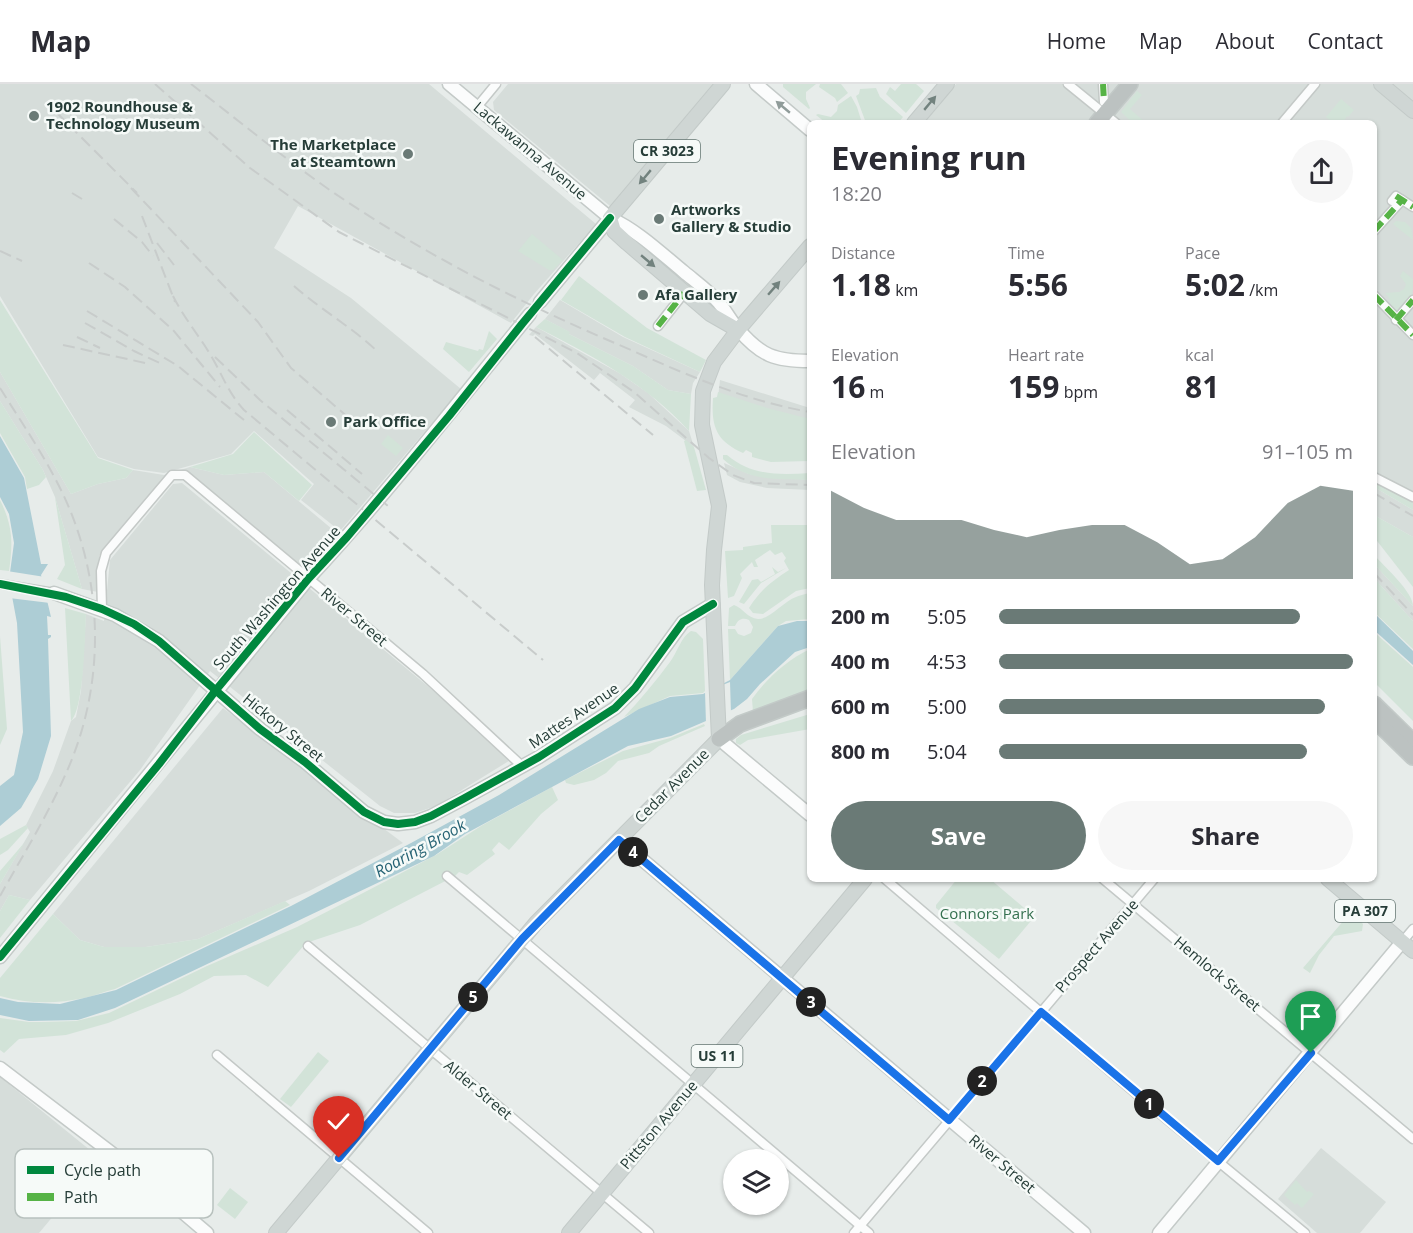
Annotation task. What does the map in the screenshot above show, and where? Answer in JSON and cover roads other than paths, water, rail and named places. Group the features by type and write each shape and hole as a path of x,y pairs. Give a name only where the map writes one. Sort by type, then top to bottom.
{"highway":[{"path":"1105,115 1130,84"},
{"path":"719,739 740,724 807,699"},
{"path":"719,739 807,706"},
{"path":"1377,706 1413,742"},
{"path":"1377,722 1413,757"}],"main road":[{"name":"CR 3023","path":"610,218 723,84"},
{"path":"917,120 947,84"},
{"path":"1381,84 1413,111"},
{"name":"Lackawanna Avenue","path":"610,218 614,231 627,243 710,314 738,330"},
{"name":"Cedar Avenue","path":"276,1233 522,939 719,739 713,603 714,550 719,506 701,416 704,387 711,366 738,330 807,250"},
{"name":"Pittston Avenue","path":"569,1233 862,882"},
{"name":"PA 307","path":"1332,882 1408,947"}],"street":[{"name":"Lackawanna Avenue","path":"449,84 610,218"},
{"path":"477,107 496,84"},
{"path":"756,84 807,127"},
{"path":"1068,84 1105,115"},
{"path":"1102,84 1105,115"},
{"path":"1284,120 1314,84"},
{"path":"1377,227 1396,202 1413,207"},
{"path":"540,302 610,218"},
{"path":"658,326 684,293"},
{"path":"1377,298 1413,335"},
{"path":"1396,320 1413,300"},
{"name":"South Washington Avenue","path":"0,957 216,690 449,416 530,314"},
{"name":"Lackawanna Avenue","path":"738,330 770,356 782,360 807,361"},
{"name":"River Street","path":"102,609 101,571 106,553 172,475 185,475 423,674 522,766"},
{"path":"1377,478 1413,496"},
{"name":"Hickory Street","path":"0,584 54,593 102,609 134,624 159,641 260,729 369,815 384,822 398,824 423,819"},
{"name":"Mattes Avenue","path":"423,819 549,751 622,703 683,622 713,603"},
{"path":"719,739 807,813"},
{"name":"River Street","path":"619,840 1084,1233"},
{"path":"447,876 693,1084 857,1229 869,1233"},
{"path":"889,882 1305,1233"},
{"name":"Hemlock Street","path":"1107,882 1413,1139"},
{"name":"Prospect Avenue","path":"857,1229 1151,882"},
{"path":"1159,1233 1311,1053 1408,947 1413,929"},
{"name":"Alder Street","path":"308,946 649,1233"},
{"path":"217,1055 428,1233"},
{"path":"0,1068 106,1149"},
{"path":"189,1218 207,1233"}],"water":[{"path":"0,436 24,478 41,564 48,564 41,575 51,617 47,616 48,635 51,635 48,639 51,736 38,779 21,808 0,826 0,786 14,775 23,732 17,623 9,580 14,543 9,514 0,497"},
{"path":"1377,616 1413,651 1413,665 1377,633"},
{"name":"Roaring Brook","path":"807,621 807,648 795,652 734,709 671,736 628,746 465,834 434,856 115,1008 78,1020 29,1021 0,1015 0,998 18,1002 60,1004 116,990 291,906 499,795 639,709 670,697 703,694 730,680 778,626"}],"railway":[{"path":"155,84 250,168 339,232 577,353 634,392 709,458 733,475 754,483 807,485"},
{"path":"191,84 326,188 415,244 485,282 557,317 697,378 764,401 807,411"},
{"path":"56,112 137,193"},
{"path":"131,188 258,322 291,368 357,425"},
{"path":"72,193 82,199"},
{"path":"142,216 175,302"},
{"path":"114,219 142,242 153,256"},
{"path":"157,243 174,265"},
{"path":"0,251 22,261"},
{"path":"89,263 125,287 173,330 220,387"},
{"path":"294,286 378,352"},
{"path":"173,296 231,393 244,410 543,660"},
{"path":"87,311 178,366 244,420"},
{"path":"85,323 164,365"},
{"path":"77,337 100,348"},
{"path":"535,337 653,435"},
{"path":"63,345 150,364"},
{"path":"215,357 260,400 388,506"},
{"path":"0,388 31,436 59,486 74,520 85,555 92,591 95,628 94,664 89,701 80,736 52,803 0,896"},
{"path":"287,410 362,474"},
{"path":"1377,495 1413,516"},
{"path":"1377,576 1413,615"}],"place":[{"name":"1902 Roundhouse & Technology Museum","path":"34,116"},
{"name":"The Marketplace at Steamtown","path":"408,154"},
{"name":"Artworks Gallery & Studio","path":"659,219"},
{"name":"Afa Gallery","path":"643,295"},
{"name":"Park Office","path":"331,422"}],"park label":[{"name":"Connors Park","path":"987,914"}]}
